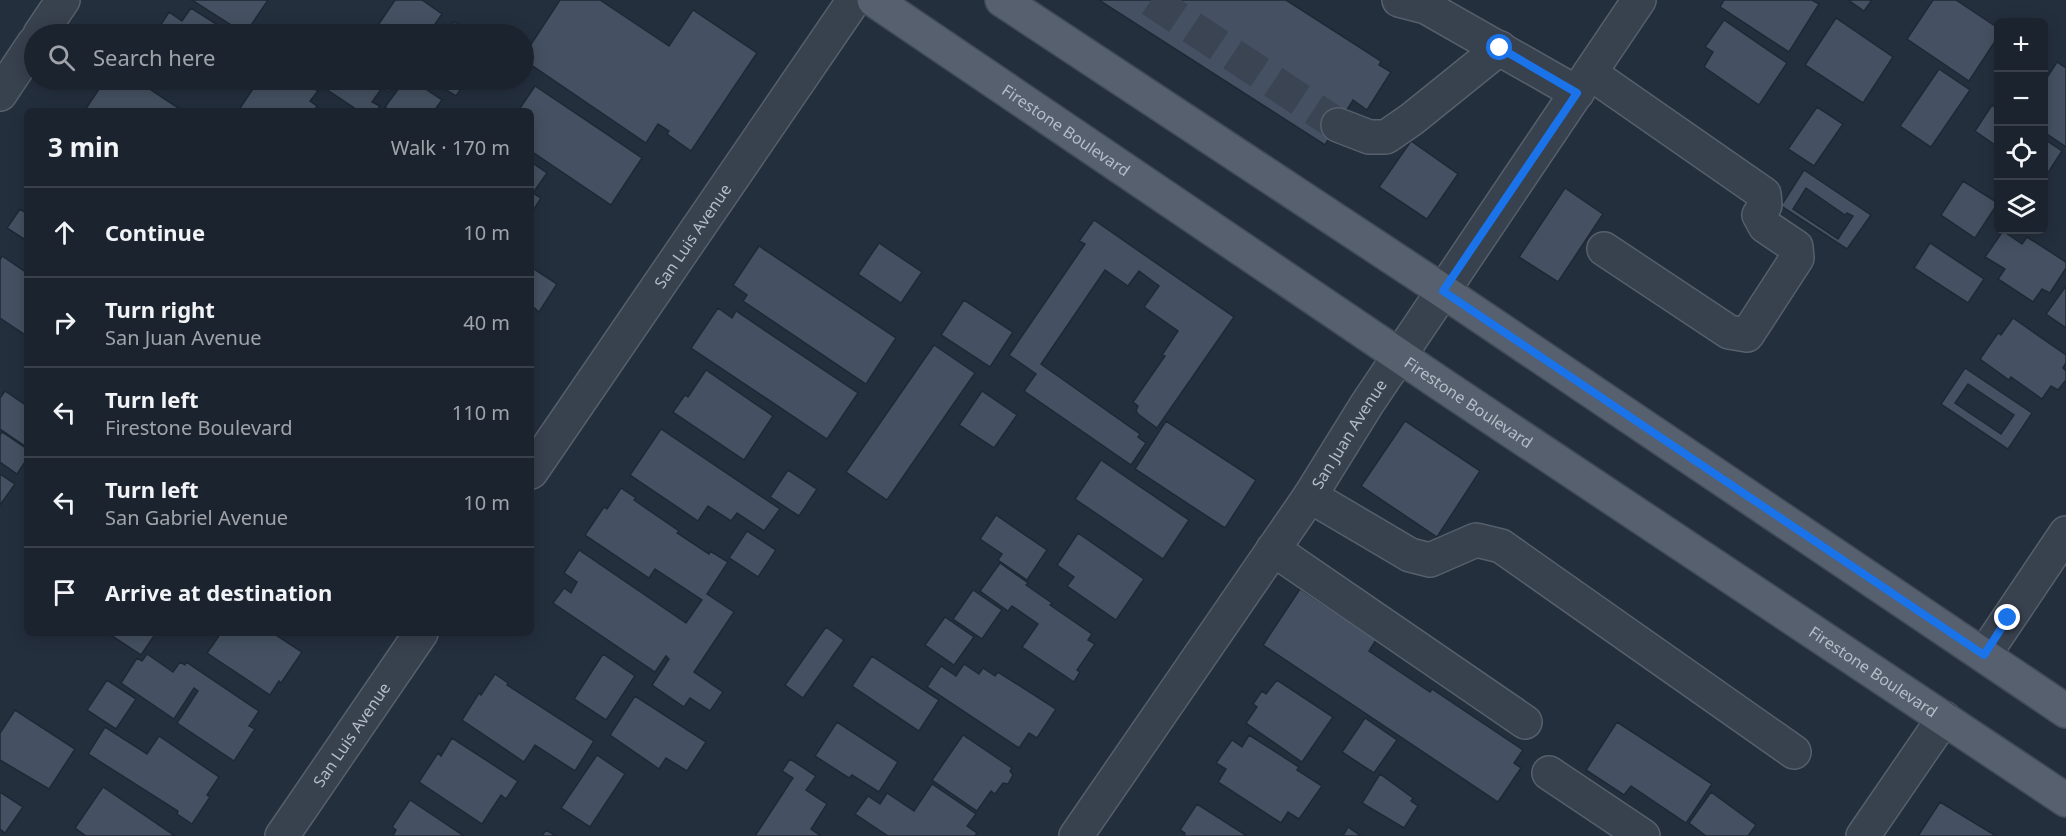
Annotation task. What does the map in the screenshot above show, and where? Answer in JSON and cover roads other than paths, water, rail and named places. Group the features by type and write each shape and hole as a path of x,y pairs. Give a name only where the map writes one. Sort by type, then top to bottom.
{"main road":[{"name":"Firestone Boulevard","path":"874,0 1399,355 2066,800"},
{"path":"1002,0 1443,291 2066,711"}],"street":[{"path":"47,24 63,0"},
{"name":"San Luis Avenue","path":"534,468 854,0"},
{"path":"1399,0 1426,7 1500,48 1584,83 1764,194 1765,205 1759,215 1765,226 1796,247 1797,258 1747,335 1729,332 1604,249"},
{"name":"San Juan Avenue","path":"1076,836 1310,496 1399,355 1639,0"},
{"path":"1338,124 1369,137 1386,137 1412,119 1500,48"},
{"path":"0,94 24,58"},
{"path":"1310,496 1410,555 1430,560 1476,540 1501,546 1794,752"},
{"path":"1984,655 2066,533"},
{"path":"1274,549 1525,722"},
{"name":"San Luis Avenue","path":"282,836 419,636"},
{"path":"1863,836 1944,718"},
{"path":"1549,773 1643,836"}],"tunnel":[{"path":"1151,0 1338,125"}]}
